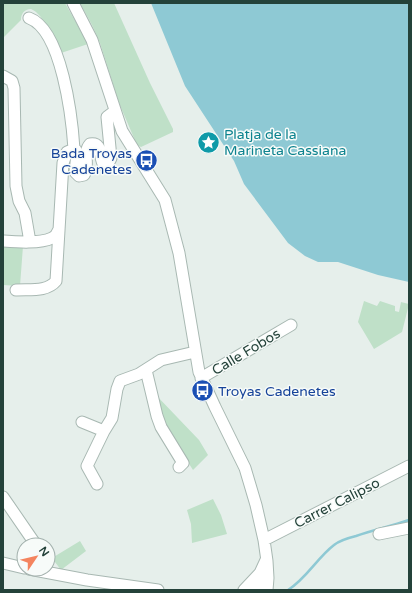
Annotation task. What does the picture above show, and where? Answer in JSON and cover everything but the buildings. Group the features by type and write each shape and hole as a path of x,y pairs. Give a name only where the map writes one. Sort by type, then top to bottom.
{"street":[{"path":"73,3 92,40 115,111 125,136 165,200 179,253 195,352 201,378 245,468 256,505 267,559 267,590"},
{"path":"29,18 40,25 48,37 56,56 69,101 74,148 77,154 75,172 79,176 85,174 86,150 90,144 96,144 99,147 101,162 104,165 108,164 111,158 107,120 108,115 115,111"},
{"path":"3,76 12,81 14,88 16,186 19,202 25,213 30,242"},
{"path":"16,290 46,288 56,281 62,163 67,152 74,148"},
{"path":"3,241 42,241 52,238 58,232"},
{"name":"Calle Fobos","path":"201,378 291,325"},
{"path":"97,484 87,466 112,418 116,389 120,381 146,370 161,360 195,352"},
{"path":"146,370 161,427 183,464 179,467"},
{"path":"82,422 104,431"},
{"name":"Carrer Calipso","path":"264,540 409,466"},
{"path":"3,497 30,537"},
{"path":"379,534 409,528"},
{"path":"244,590 260,573 267,559"},
{"path":"257,590 263,576 267,559"},
{"path":"3,562 16,566"},
{"path":"56,573 158,590"}],"green space":[{"path":"3,3 65,3 88,44 61,53 40,16 31,9 23,12 21,20 3,38"},
{"path":"80,3 114,3 150,83 173,129 173,132 141,147 137,145 119,103 100,43"},
{"path":"3,245 23,246 20,286 3,285"},
{"path":"364,301 377,306 380,301 395,306 395,311 399,312 401,302 409,304 402,332 374,349 358,322"},
{"path":"155,394 199,440 208,455 193,470 163,423"},
{"path":"213,499 221,515 227,534 192,543 191,524 187,510"},
{"path":"80,541 86,551 61,570 56,563 56,556"}],"water":[{"path":"151,3 409,3 409,282 378,275 338,262 318,262 305,256 288,243 244,184 234,161 185,86"}],"waterway":[{"path":"288,590 300,580 328,550 339,542 347,538 409,520"}],"place":[{"name":"Platja de la Marineta Cassiana","path":"208,142"},
{"name":"Bada Troyas Cadenetes","path":"147,161"},
{"name":"Troyas Cadenetes","path":"202,391"}]}
